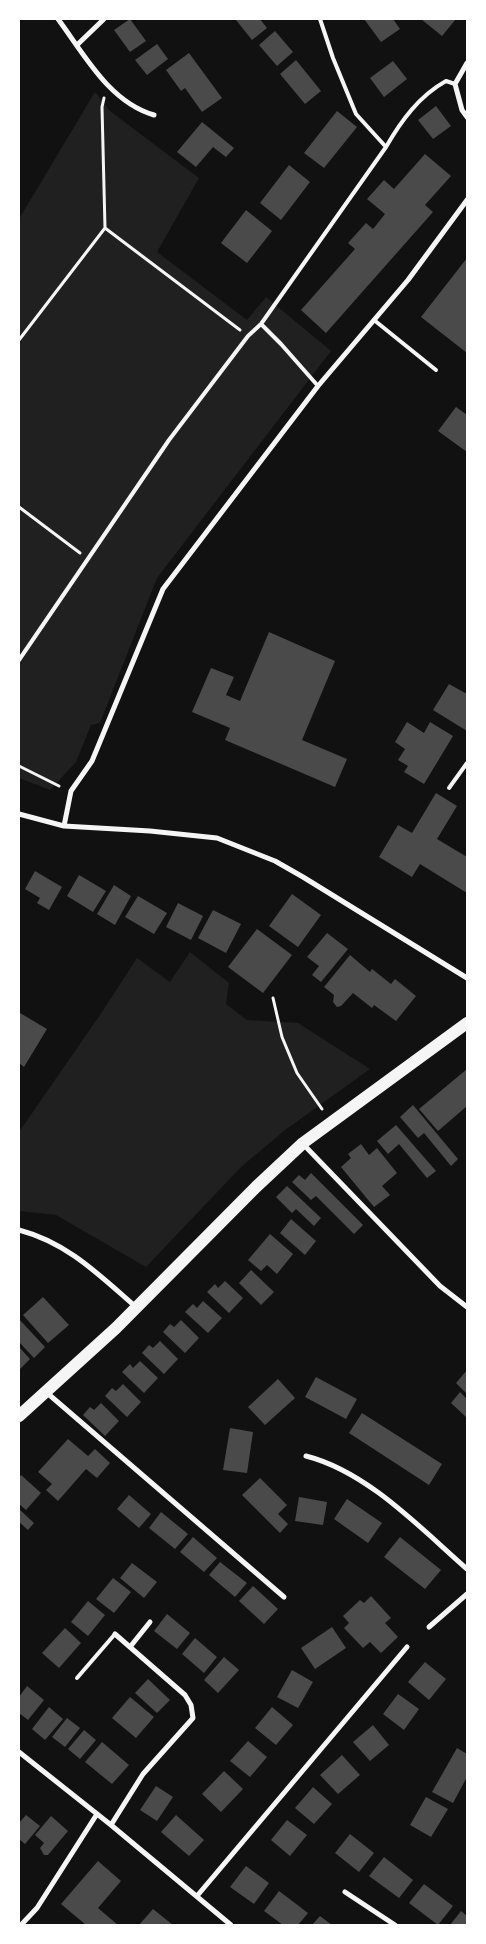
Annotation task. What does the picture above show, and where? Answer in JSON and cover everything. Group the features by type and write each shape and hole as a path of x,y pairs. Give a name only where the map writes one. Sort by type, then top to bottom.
{"main road":[{"path":"19,1416 116,1328 303,1143 467,1023"}],"street":[{"path":"58,19 108,86 141,112 154,115"},
{"path":"77,45 104,19"},
{"path":"467,63 455,84 462,110 467,117"},
{"path":"64,826 71,791 92,761 164,589 318,386 408,280 467,200"},
{"path":"19,814 64,826 150,831 217,838 275,862 303,877 467,978"},
{"path":"303,1143 440,1286 467,1307"},
{"path":"19,1230 48,1240 83,1260 136,1307"},
{"path":"45,1391 284,1597"},
{"path":"306,1456 327,1461 377,1491 467,1569"},
{"path":"429,1627 467,1594"},
{"path":"130,1647 150,1622"},
{"path":"111,1825 143,1774 193,1718 191,1704 185,1695 115,1634"},
{"path":"197,1896 407,1647"},
{"path":"19,1752 111,1825 231,1925"},
{"path":"21,1925 37,1908 97,1814"},
{"path":"346,1892 394,1925"},
{"path":"382,1925 386,1920"}],"lane":[{"path":"320,19 333,58 356,114 386,147"},
{"path":"19,660 169,440 248,336 261,324 386,147 401,122 431,90 446,81 455,84"},
{"path":"374,320 436,370"},
{"path":"261,324 282,344 318,386"},
{"path":"449,788 467,763"},
{"path":"77,1678 115,1634"}],"path":[{"path":"19,340 105,228 102,107"},
{"path":"105,228 248,336"},
{"path":"19,507 88,559"},
{"path":"19,766 59,786"},
{"path":"273,998 282,1037 297,1073 322,1109"}],"shaded area":[{"path":"95,92 110,111 199,178 157,252 247,320 266,297 331,351 157,578 100,723 91,725 76,762 50,790 19,778 19,219"},
{"path":"190,952 229,983 226,1004 247,1020 298,1023 370,1069 285,1130 241,1167 146,1267 56,1215 19,1211 19,1132 137,958 170,982"}],"building":[{"path":"130,19 146,41 130,52 114,30"},
{"path":"260,19 267,28 252,40 236,20"},
{"path":"364,19 393,19 400,29 381,42"},
{"path":"421,19 456,19 442,36"},
{"path":"275,31 293,52 277,66 259,45"},
{"path":"157,44 168,59 147,75 135,60"},
{"path":"189,53 222,98 202,112 185,88 181,91 166,70"},
{"path":"296,60 321,91 305,104 280,74"},
{"path":"393,61 407,79 384,97 370,78"},
{"path":"436,106 451,126 433,139 418,120"},
{"path":"337,111 357,127 324,168 304,153"},
{"path":"202,122 234,148 226,157 213,147 196,167 177,152"},
{"path":"425,154 451,176 425,205 433,212 326,333 301,310 355,249 348,243 366,223 373,229 385,214 367,199 384,180 394,189"},
{"path":"289,165 310,182 281,220 260,203"},
{"path":"246,210 272,231 247,263 221,243"},
{"path":"467,258 467,353 421,317"},
{"path":"456,407 467,415 467,452 438,431"},
{"path":"269,632 335,661 302,740 347,759 335,787 225,740 230,728 192,712 211,668 234,677 226,695 240,701"},
{"path":"449,684 467,694 467,731 433,710"},
{"path":"407,722 424,733 430,722 453,736 424,784 404,772 408,766 398,760 405,749 395,742"},
{"path":"436,793 457,806 437,839 467,857 467,893 420,864 412,877 379,857 398,825 412,833"},
{"path":"35,871 62,887 49,910 37,903 40,898 25,889"},
{"path":"79,875 106,891 93,912 67,896"},
{"path":"114,885 131,896 115,925 97,914"},
{"path":"292,894 321,915 298,947 269,926"},
{"path":"138,896 167,913 154,934 125,917"},
{"path":"178,903 203,916 191,940 166,927"},
{"path":"213,910 241,924 226,953 198,938"},
{"path":"257,929 292,955 263,993 228,967"},
{"path":"327,933 348,949 321,982 312,975 319,966 307,957"},
{"path":"350,955 370,972 372,969 391,984 395,979 416,996 396,1021 374,1005 372,1008 353,993 341,1006 337,1007 333,1002 334,995 324,987"},
{"path":"20,1013 47,1029 24,1067 19,1063"},
{"path":"467,1069 467,1106 438,1131 419,1109"},
{"path":"413,1105 458,1159 451,1166 424,1133 418,1138 400,1117"},
{"path":"396,1125 436,1171 427,1178 399,1144 388,1154 377,1141"},
{"path":"361,1144 369,1155 377,1148 397,1173 382,1186 390,1195 374,1207 341,1167 351,1158 348,1154"},
{"path":"311,1173 363,1225 354,1234 316,1196 311,1200 292,1182 299,1175 305,1180"},
{"path":"287,1186 321,1218 314,1226 296,1209 292,1213 276,1197"},
{"path":"291,1219 316,1241 305,1255 280,1233"},
{"path":"270,1234 293,1254 277,1274 267,1265 261,1271 248,1260"},
{"path":"251,1270 274,1292 261,1305 239,1283"},
{"path":"225,1281 243,1298 229,1313 207,1292 215,1284 218,1288"},
{"path":"43,1297 69,1325 48,1343 23,1315"},
{"path":"203,1301 222,1318 208,1333 185,1312 193,1304 197,1308"},
{"path":"19,1319 45,1347 34,1358 19,1342"},
{"path":"181,1320 199,1338 185,1353 163,1332 170,1324 174,1327"},
{"path":"160,1341 178,1359 164,1374 142,1353 149,1345 153,1348"},
{"path":"19,1347 30,1359 19,1370"},
{"path":"140,1361 158,1378 144,1393 122,1372 130,1364 133,1368"},
{"path":"467,1370 467,1394 456,1383"},
{"path":"316,1377 357,1399 346,1419 305,1397"},
{"path":"278,1379 295,1398 265,1425 248,1407"},
{"path":"123,1384 141,1402 127,1417 105,1396 112,1388 116,1391"},
{"path":"460,1392 467,1399 467,1418 451,1403"},
{"path":"101,1403 119,1421 105,1436 83,1415 90,1407 94,1410"},
{"path":"362,1413 442,1464 429,1485 349,1433"},
{"path":"230,1428 253,1432 247,1473 223,1470"},
{"path":"68,1439 88,1456 95,1449 110,1463 97,1478 86,1469 58,1501 46,1490 52,1484 38,1472"},
{"path":"21,1475 41,1493 26,1510 19,1504 19,1478"},
{"path":"260,1478 287,1505 278,1514 288,1524 280,1533 242,1495"},
{"path":"129,1495 151,1514 139,1528 117,1509"},
{"path":"299,1497 327,1502 323,1525 295,1521"},
{"path":"347,1499 382,1523 368,1543 334,1519"},
{"path":"19,1509 34,1523 28,1530 19,1522"},
{"path":"161,1512 188,1534 175,1549 149,1528"},
{"path":"193,1537 217,1558 204,1572 180,1552"},
{"path":"400,1537 441,1570 425,1589 384,1557"},
{"path":"220,1562 247,1583 235,1597 209,1575"},
{"path":"132,1563 157,1582 144,1598 120,1578"},
{"path":"113,1578 131,1592 114,1613 96,1599"},
{"path":"253,1586 278,1609 264,1624 239,1601"},
{"path":"371,1596 391,1618 385,1623 398,1637 381,1653 370,1642 363,1648 344,1628 349,1623 343,1616 360,1600 364,1603"},
{"path":"88,1601 105,1615 88,1636 71,1622"},
{"path":"167,1614 190,1633 177,1649 154,1631"},
{"path":"332,1627 346,1648 315,1669 301,1648"},
{"path":"65,1628 81,1643 59,1668 42,1653"},
{"path":"195,1638 217,1657 204,1673 182,1654"},
{"path":"224,1657 239,1670 218,1693 204,1680"},
{"path":"425,1662 446,1679 429,1700 408,1682"},
{"path":"292,1670 313,1682 298,1708 277,1697"},
{"path":"148,1679 170,1700 157,1713 135,1693"},
{"path":"27,1686 44,1700 28,1720 19,1713 19,1697"},
{"path":"398,1694 419,1709 404,1730 383,1714"},
{"path":"130,1697 154,1717 136,1738 112,1718"},
{"path":"49,1707 63,1719 45,1740 32,1729"},
{"path":"272,1707 293,1725 276,1745 255,1728"},
{"path":"67,1718 80,1728 65,1747 52,1737"},
{"path":"373,1725 389,1745 370,1761 353,1742"},
{"path":"84,1730 96,1740 80,1759 68,1749"},
{"path":"248,1741 267,1757 250,1777 230,1761"},
{"path":"102,1742 129,1765 112,1784 85,1762"},
{"path":"457,1748 467,1754 467,1777 453,1803 432,1792"},
{"path":"342,1755 360,1775 338,1794 320,1775"},
{"path":"224,1771 243,1789 221,1812 202,1794"},
{"path":"156,1786 173,1797 157,1821 140,1810"},
{"path":"313,1787 332,1804 314,1824 295,1808"},
{"path":"426,1797 448,1809 431,1837 410,1825"},
{"path":"26,1815 40,1826 25,1844 19,1839 19,1823"},
{"path":"176,1815 204,1840 189,1856 161,1832"},
{"path":"51,1816 68,1831 48,1855 44,1855 40,1848 44,1843 35,1835"},
{"path":"287,1820 307,1835 290,1856 271,1840"},
{"path":"350,1834 374,1853 359,1872 335,1853"},
{"path":"384,1857 413,1880 399,1898 369,1876"},
{"path":"98,1861 121,1881 98,1908 118,1925 86,1925 61,1904"},
{"path":"246,1866 269,1883 254,1904 230,1887"},
{"path":"424,1884 453,1906 438,1925 409,1903"},
{"path":"279,1891 308,1913 298,1925 283,1925 264,1911"},
{"path":"153,1909 173,1925 139,1925"},
{"path":"461,1911 467,1916 467,1925 450,1925"},
{"path":"320,1916 332,1925 312,1925"}]}
